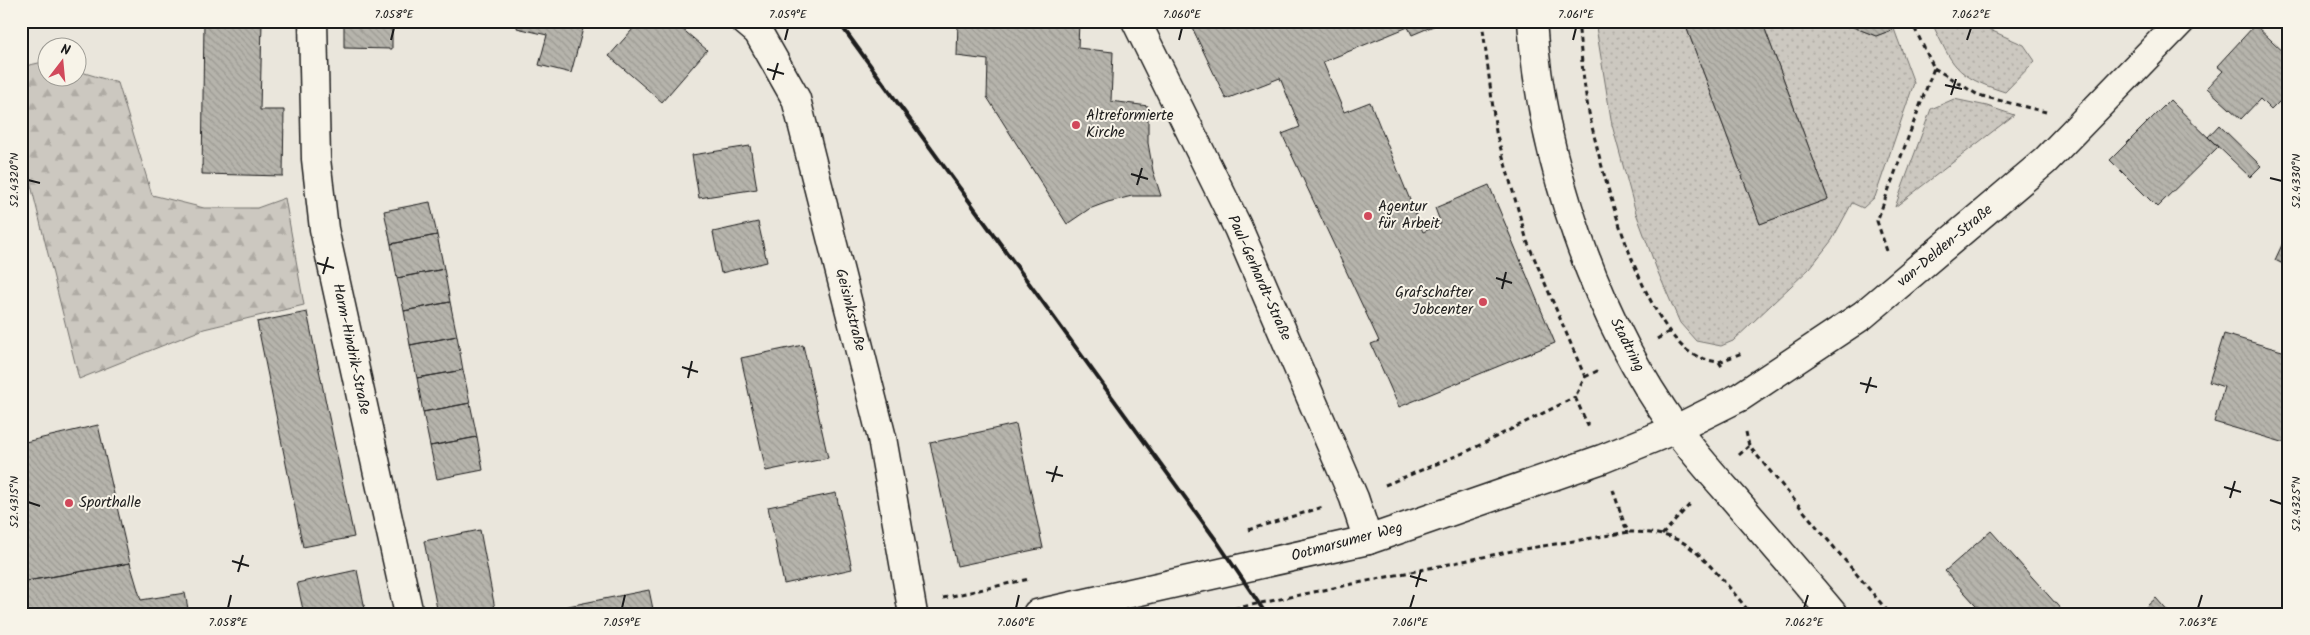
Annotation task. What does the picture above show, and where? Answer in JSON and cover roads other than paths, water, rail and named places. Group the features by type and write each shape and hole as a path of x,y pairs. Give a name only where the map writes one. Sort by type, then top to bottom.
{"street":[{"name":"Harm-Hindrik-Straße","path":"313,21 316,159 324,229 409,614"},
{"name":"Geisinkstraße","path":"745,21 758,32 796,99 882,438 912,609"},
{"name":"Paul-Gerhardt-Straße","path":"1136,21 1238,228 1354,498 1368,540"},
{"name":"Stadtring","path":"1532,21 1534,61 1552,157 1585,256 1629,355 1676,429 1833,614"},
{"name":"van-Delden-Straße","path":"1676,429 1740,397 1864,315 2045,161 2181,21"},
{"name":"Ootmarsumer Weg","path":"1037,614 1088,609 1368,540 1602,459 1676,429"}],"railway":[{"path":"838,21 1216,540 1266,614"}],"place":[{"name":"Altreformierte Kirche","path":"1076,125"},
{"name":"Agentur für Arbeit","path":"1368,216"},
{"name":"Grafschafter Jobcenter","path":"1483,302"},
{"name":"Sporthalle","path":"69,503"}]}
